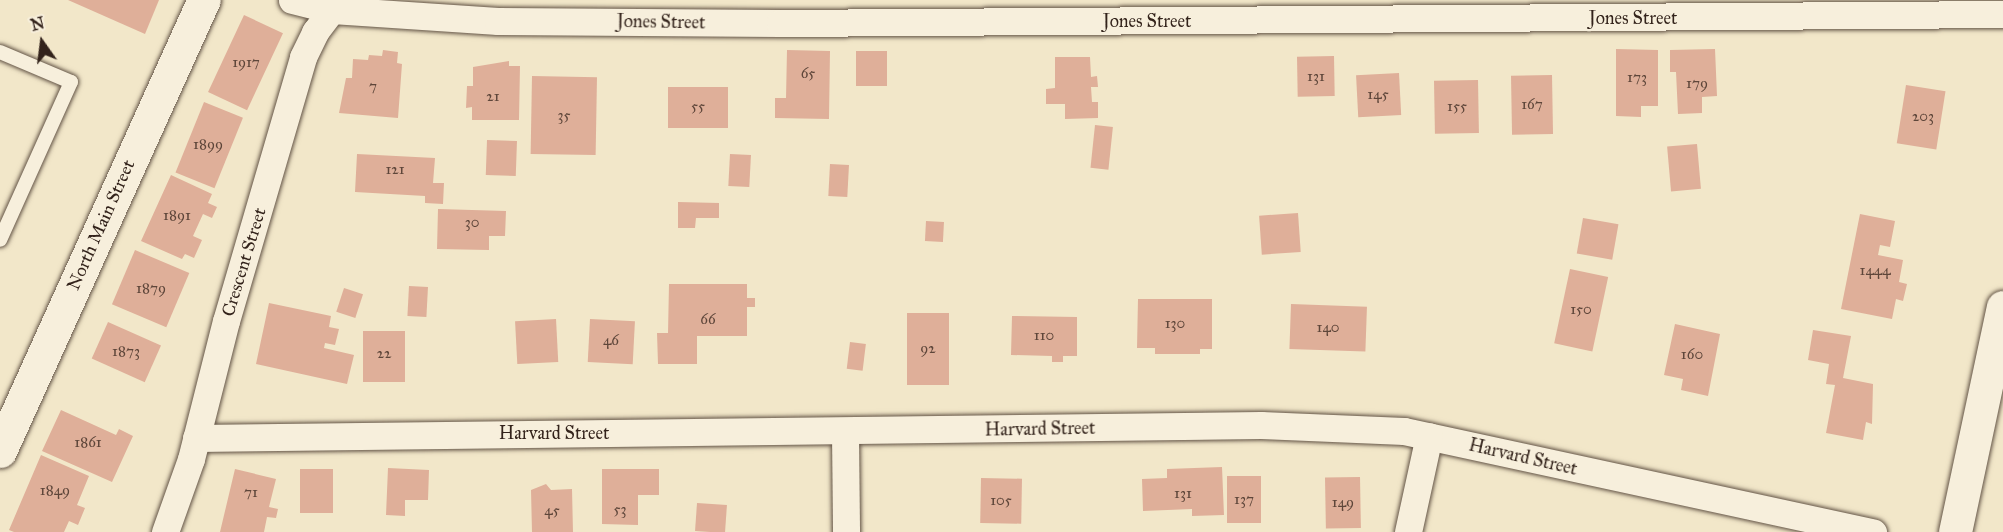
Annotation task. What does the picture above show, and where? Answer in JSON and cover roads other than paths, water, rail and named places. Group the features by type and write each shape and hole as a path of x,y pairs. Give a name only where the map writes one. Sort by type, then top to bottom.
{"main road":[{"name":"North Main Street","path":"0,451 204,0"},
{"path":"1955,532 2003,307"}],"street":[{"name":"Jones Street","path":"292,0 498,21 780,23 2003,14"},
{"name":"Crescent Street","path":"165,532 196,438 226,321 303,57 335,5"},
{"name":"Harvard Street","path":"196,438 845,433 1261,425 1404,431 1873,532"},
{"path":"845,433 846,532"},
{"path":"1408,532 1429,436"}],"lane":[{"path":"0,52 71,82 0,240"}]}
